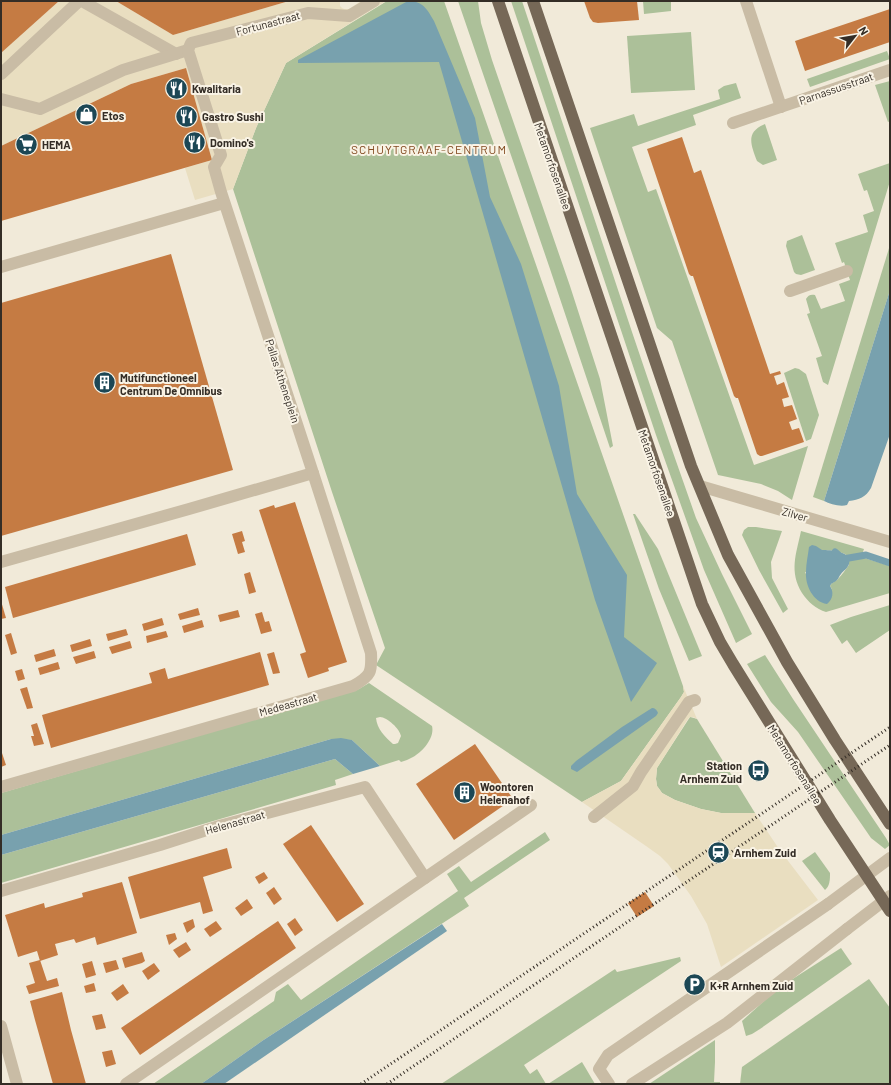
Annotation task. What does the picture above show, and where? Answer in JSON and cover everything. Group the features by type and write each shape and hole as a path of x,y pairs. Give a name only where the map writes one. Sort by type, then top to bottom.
{"main road":[{"name":"Metamorfosenallee","path":"498,1 702,604 720,642 733,664 830,820 888,903"},
{"path":"534,1 688,458 728,555 787,662 890,824"}],"street":[{"path":"1,74 80,1 176,54"},
{"name":"Fortunastraat","path":"1,99 40,109 123,70 188,50 191,43 308,13 349,16 374,1"},
{"path":"746,1 781,107"},
{"name":"Pallas Atheneplein","path":"188,50 221,155 214,167 224,203 312,473"},
{"name":"Parnassusstraat","path":"733,123 890,70"},
{"path":"1,267 224,203"},
{"path":"790,291 847,271"},
{"path":"1,562 312,473"},
{"name":"Medeastraat","path":"1,787 353,686 363,680 372,669 371,653 312,473"},
{"name":"Zilver","path":"700,486 890,542"},
{"path":"594,818 633,786 689,702 695,700"},
{"name":"Helenastraat","path":"1,891 160,845 219,826 365,787 425,878"},
{"path":"126,1084 531,805"},
{"path":"609,1084 599,1069 608,1055 828,904 890,858"},
{"path":"632,1084 727,1023 847,929 888,903"},
{"path":"1,1026 17,1084"}],"green space":[{"path":"387,1 444,1 683,686 684,692 681,697 621,781 582,802 376,665 385,648 332,492 233,189 256,128 286,63"},
{"path":"458,1 478,1 481,23 492,60 570,286 600,379 613,446 610,448 549,266"},
{"path":"511,1 522,1 632,332 696,518 752,634 736,643 704,570 656,435"},
{"path":"643,1 671,1 671,11 644,14"},
{"path":"691,32 695,90 631,93 627,36"},
{"path":"887,51 890,59 810,87 807,79"},
{"path":"890,81 890,121 888,122 875,85"},
{"path":"736,83 741,98 693,115 696,125 632,147 648,192 656,189 754,465 808,446 792,500 778,491 761,484 718,475 672,341 657,328 590,128 634,114 638,126 720,99 718,90 724,86"},
{"path":"765,124 777,160 763,165 757,161 751,140 754,131"},
{"path":"890,163 890,181 828,385 823,382 816,358 822,356 807,314 810,313 806,299 810,295 815,295 821,309 845,301 839,284 850,280 844,262 842,263 835,243 868,232 863,215 874,211 867,190 864,191 858,174"},
{"path":"802,235 815,270 801,275 794,272 786,246 787,241"},
{"path":"890,245 890,290 824,501 813,497"},
{"path":"795,368 806,374 819,415 811,439 806,441 784,373"},
{"path":"633,514 635,514 658,549 702,656 689,661 659,589"},
{"path":"748,527 782,531 771,562 772,578 788,609 783,613 759,570 742,535 744,530"},
{"path":"801,531 864,549 861,557 890,566 890,593 826,612 812,605 802,593 796,577 795,563","holes":["822,550 843,553 849,560 849,565 830,586 832,589 805,573"]},
{"path":"890,605 890,630 856,653 847,640 842,644 830,625 851,617"},
{"path":"765,655 886,838 890,845 885,849 871,838 798,732 771,702 747,664"},
{"path":"369,683 432,726 432,735 430,740 417,755 406,761 401,762 399,760 380,766 352,740 331,739 1,835 1,793 359,689","holes":["376,718 383,718 396,727 400,733 401,736 398,743 393,744 384,736"]},
{"path":"690,717 697,719 755,813 721,813 701,809 675,800 662,793 657,786 657,768"},
{"path":"335,759 353,774 335,780 336,785 1,883 1,855"},
{"path":"545,832 550,840 464,898 469,906 262,1041 201,1084 153,1084 274,1001 276,992 288,984 301,1000 458,891 447,874 459,866 471,882"},
{"path":"815,852 830,873 829,884 825,890 802,861"},
{"path":"841,948 852,964 760,1029 746,1036 742,1021 774,992"},
{"path":"680,957 681,961 524,1065 530,1074 537,1069 546,1084 441,1084 615,969 617,972"},
{"path":"869,979 890,1008 890,1084 740,1084 742,1067"},
{"path":"715,1040 714,1082 720,1082 720,1084 649,1084"},
{"path":"582,1062 595,1084 548,1084"}],"shaded area":[{"path":"59,1 116,1 173,35 289,1 340,1 340,6 342,8 349,9 361,1 386,1 286,63 256,128 233,189 195,200 185,168 212,160 186,68 131,84 1,146 1,53"},
{"path":"683,686 697,719 690,717 688,719 657,768 657,786 662,793 675,800 701,809 721,813 755,813 779,849 818,900 721,967 707,924 691,896 668,864 660,856 582,802 621,781 681,697 684,692"}],"water":[{"path":"408,1 417,2 424,6 434,21 475,118 490,197 521,264 559,386 577,494 627,575 624,637 657,663 631,702 595,600 439,62 298,63 298,60"},
{"path":"890,290 890,434 871,488 867,494 862,498 849,501 847,505 841,506 832,504 824,501"},
{"path":"812,545 822,550 840,552 848,556 848,567 830,586 832,595 831,600 827,604 822,603 814,596 807,582 806,569 809,547"},
{"path":"652,708 658,712 656,716 577,772 571,769 571,766 576,761 622,727"},
{"path":"341,738 352,740 380,766 353,774 335,759 1,855 1,835 331,739"},
{"path":"442,924 447,931 224,1084 201,1084 262,1041"}],"building":[{"path":"1,1 59,1 1,53"},
{"path":"116,1 289,1 173,35"},
{"path":"584,1 637,1 639,20 598,23 593,22"},
{"path":"890,9 890,42 805,71 795,41"},
{"path":"186,68 212,160 1,221 1,146 131,84"},
{"path":"682,137 694,173 701,170 770,374 780,371 781,374 774,376 777,385 784,382 789,397 782,399 784,407 792,405 797,419 789,422 792,430 799,428 804,442 762,456 757,454 738,398 734,396 693,276 689,274 647,149"},
{"name":"Mutifunctioneel Centrum De Omnibus","path":"171,254 233,470 1,536 1,303"},
{"path":"295,502 347,662 328,668 329,671 308,678 300,654 306,652 259,510 274,505 275,508"},
{"path":"242,531 245,541 242,542 245,552 238,554 232,534"},
{"path":"187,534 196,565 13,618 5,587"},
{"path":"250,572 256,592 249,594 244,574"},
{"path":"1,601 6,618 1,619"},
{"path":"198,608 200,615 180,620 178,614"},
{"path":"238,610 240,617 220,622 218,615"},
{"path":"262,612 265,622 269,621 272,631 261,634 255,614"},
{"path":"162,618 164,625 144,631 142,624"},
{"path":"202,620 204,627 184,633 182,626"},
{"path":"126,629 128,635 108,641 106,634"},
{"path":"166,631 168,637 147,643 146,636"},
{"path":"11,633 17,653 11,655 5,635"},
{"path":"90,639 92,646 72,652 70,645"},
{"path":"130,641 132,648 112,654 109,647"},
{"path":"54,649 56,656 36,662 34,655"},
{"path":"94,651 96,658 76,664 73,657"},
{"path":"260,652 269,685 51,748 42,715 152,683 149,673 165,668 168,679"},
{"path":"274,652 280,673 273,674 267,654"},
{"path":"58,662 60,669 40,675 38,668"},
{"path":"22,669 25,679 18,681 15,671"},
{"path":"27,687 33,708 27,709 20,689"},
{"path":"37,723 44,744 34,746 31,736 34,736 31,725"},
{"name":"Woontoren Helenahof","path":"475,744 513,799 454,840 416,784"},
{"path":"1,750 6,765 1,767"},
{"path":"311,825 364,904 337,922 283,844"},
{"path":"227,848 232,868 203,877 213,911 203,914 200,902 140,919 128,877"},
{"path":"264,872 268,878 259,884 255,877"},
{"path":"122,882 137,933 97,945 95,937 76,943 74,939 55,944 58,955 40,961 37,951 18,957 5,915 44,903 45,908 83,897 82,893"},
{"path":"274,887 282,899 274,905 266,893"},
{"path":"645,892 654,906 637,917 628,903"},
{"path":"247,899 253,908 241,916 235,908"},
{"path":"295,918 303,930 295,936 287,924"},
{"path":"193,919 195,927 187,933 183,923"},
{"path":"216,921 222,929 210,937 204,929"},
{"path":"278,921 296,948 140,1055 121,1028"},
{"path":"175,933 177,939 169,945 166,935"},
{"path":"186,942 191,950 179,958 173,950"},
{"path":"142,952 145,961 125,968 122,958"},
{"path":"40,960 47,981 57,978 59,986 29,994 26,986 35,983 29,963"},
{"path":"116,960 119,969 106,973 103,963"},
{"path":"92,961 96,975 86,978 82,964"},
{"path":"154,963 160,971 148,980 142,971"},
{"path":"94,983 96,991 86,993 84,986"},
{"path":"123,984 129,993 117,1001 111,993"},
{"path":"62,992 86,1084 53,1084 30,1001"},
{"path":"102,1014 106,1028 96,1030 92,1016"},
{"path":"112,1050 116,1064 106,1067 102,1052"}],"waterway":[{"path":"835,552 843,559 866,555 890,563"}],"railway":[{"path":"361,1084 890,727"},
{"path":"387,1084 890,745"}],"place":[{"name":"Kwalitaria","path":"177,88"},
{"name":"Etos","path":"87,115"},
{"name":"Gastro Sushi","path":"187,116"},
{"name":"Domino's","path":"195,142"},
{"name":"HEMA","path":"26,144"},
{"name":"Mutifunctioneel Centrum De Omnibus","path":"105,383"},
{"name":"Station Arnhem Zuid","path":"758,771"},
{"name":"Woontoren Helenahof","path":"464,792"},
{"name":"Arnhem Zuid","path":"718,852"},
{"name":"K+R Arnhem Zuid","path":"695,985"}],"district":[{"name":"SCHUYTGRAAF-CENTRUM","path":"429,149"}]}
